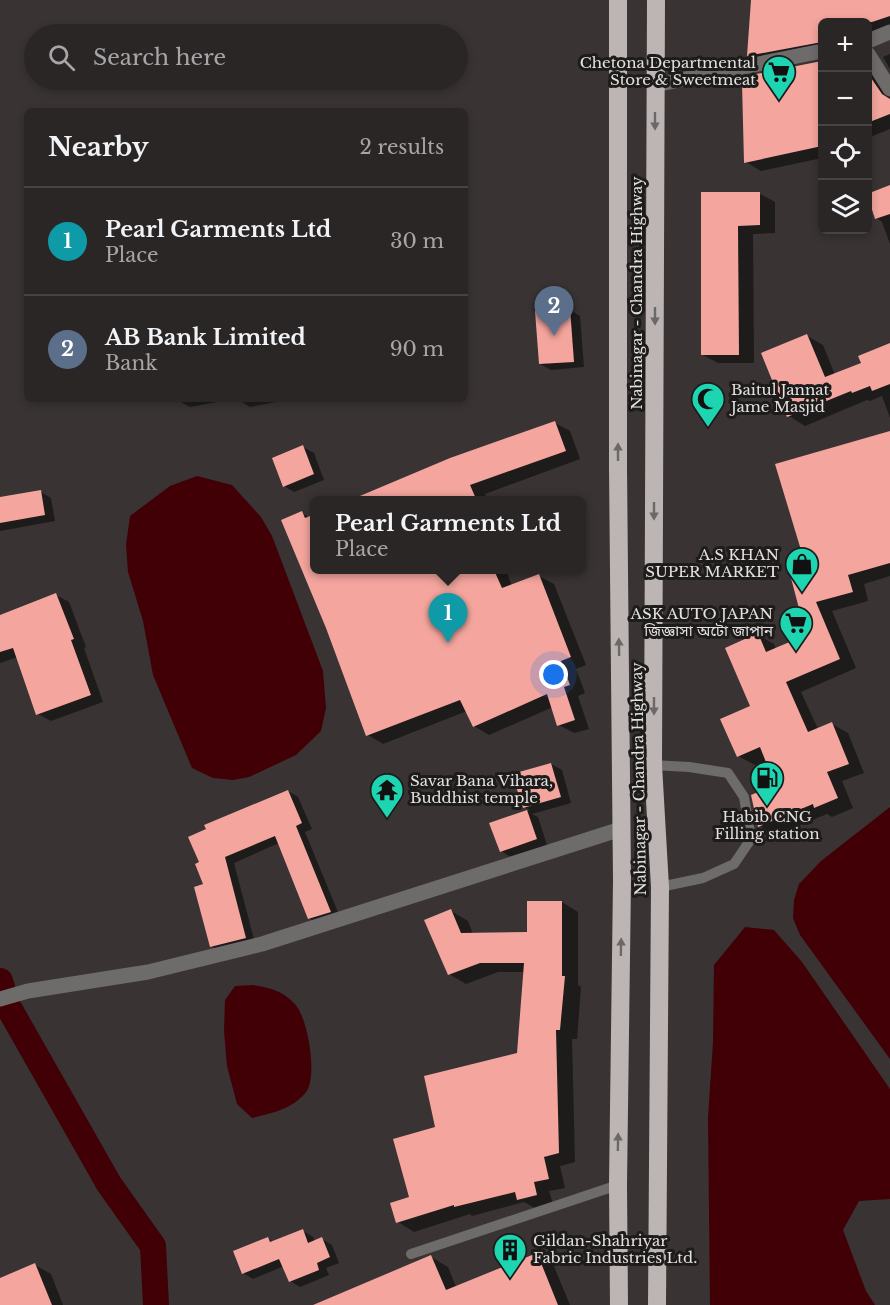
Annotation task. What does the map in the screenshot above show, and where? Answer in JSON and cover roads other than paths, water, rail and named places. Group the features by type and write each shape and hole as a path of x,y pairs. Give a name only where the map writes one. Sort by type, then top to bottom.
{"highway":[{"name":"Nabinagar - Chandra Highway","path":"618,0 621,829 619,1305"},
{"name":"Nabinagar - Chandra Highway","path":"656,0 653,765 660,887 657,1305"}],"street":[{"path":"872,39 890,32"},
{"path":"655,85 818,52"},
{"path":"872,62 890,89"},
{"path":"0,999 28,991 147,972 262,944 621,829"}],"lane":[{"path":"653,765 689,767 728,773 744,797 751,839 734,864 703,878 660,887"},
{"path":"411,1254 618,1185"}],"waterway":[{"path":"0,981 2,987"},
{"path":"9,1008 109,1184 153,1246 156,1305"}],"place":[{"name":"Chetona Departmental Store & Sweetmeat","path":"779,101"},
{"name":"AB Bank Limited","path":"554,336"},
{"name":"Baitul Jannat Jame Masjid","path":"708,428"},
{"name":"A.S KHAN SUPER MARKET","path":"802,593"},
{"name":"Pearl Garments Ltd","path":"448,643"},
{"name":"ASK AUTO JAPAN জিজ্ঞাসা অটো জাপান","path":"796,652"},
{"name":"Habib CNG Filling station","path":"767,807"},
{"name":"Savar Bana Vihara, Buddhist temple","path":"387,819"},
{"name":"Gildan-Shahriyar Fabric Industries Ltd.","path":"510,1279"}]}
